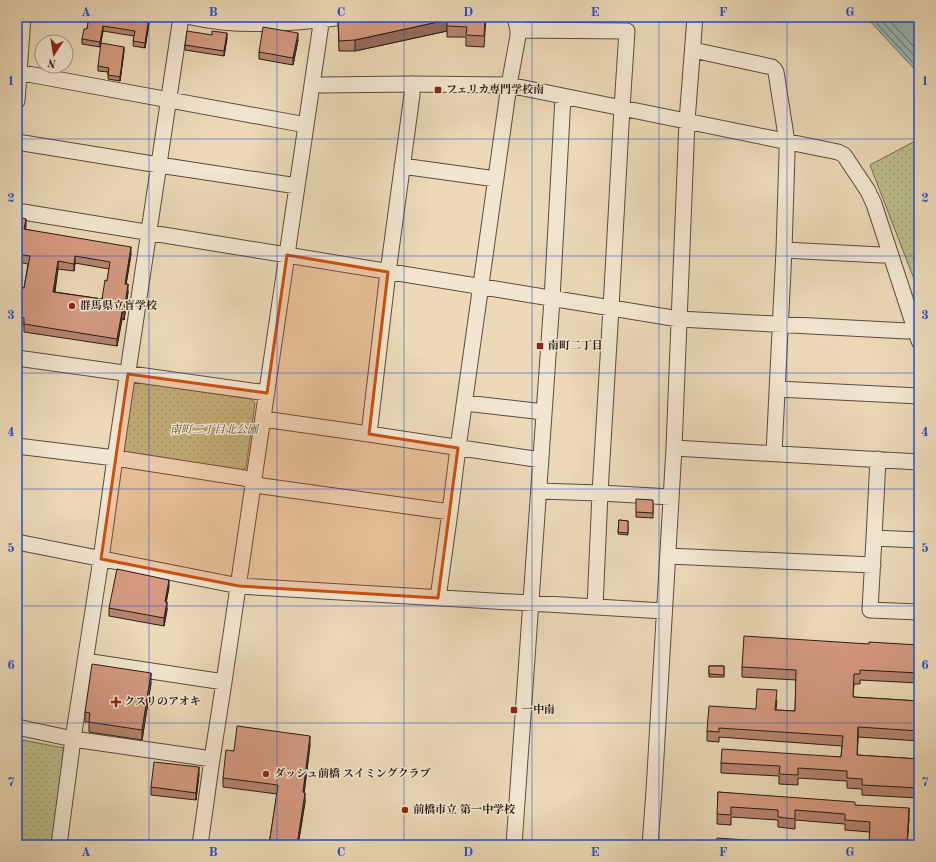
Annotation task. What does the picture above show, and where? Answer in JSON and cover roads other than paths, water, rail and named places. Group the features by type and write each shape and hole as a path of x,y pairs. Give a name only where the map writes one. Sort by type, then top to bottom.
{"street":[{"path":"17,101 23,17"},
{"path":"59,845 181,17"},
{"path":"191,17 221,22 249,23 284,23 344,17"},
{"path":"650,845 674,448 687,121 695,17"},
{"path":"200,845 322,18"},
{"path":"438,598 509,86 518,36 517,23 627,31 600,493 595,607"},
{"path":"693,50 772,67 774,69 787,142 781,325 774,453"},
{"path":"18,72 306,125"},
{"path":"313,83 322,85 412,84 509,86 838,152 844,155 868,191 874,204 917,335"},
{"path":"369,434 388,272 412,95 412,84"},
{"path":"514,845 552,299 563,97"},
{"path":"17,142 297,186"},
{"path":"402,166 496,179"},
{"path":"17,211 679,319 907,331 917,335"},
{"path":"784,250 881,255 890,254"},
{"path":"17,358 267,393"},
{"path":"777,389 919,396"},
{"path":"465,403 544,412"},
{"path":"263,419 541,460"},
{"path":"17,446 115,458 244,478 262,486 450,512"},
{"path":"674,448 919,462"},
{"path":"878,459 870,610 919,612"},
{"path":"539,491 600,493 671,498"},
{"path":"874,538 919,540"},
{"path":"17,542 239,586 664,611"},
{"path":"668,556 873,565"},
{"path":"85,661 224,682"},
{"path":"17,727 74,739 212,759"}],"water":[{"path":"866,17 919,17 919,74"}],"place":[{"name":"フェリカ専門学校南","path":"438,90"},
{"name":"群馬県立盲学校","path":"72,306"},
{"name":"南町二丁目","path":"540,346"},
{"name":"クスリのアオキ","path":"116,702"},
{"name":"一中南","path":"514,710"},
{"name":"ダッシュ前橋 スイミングクラブ","path":"266,774"},
{"name":"前橋市立 第一中学校","path":"405,810"}],"park label":[{"name":"南町二丁目北公園","path":"214,430"}]}
